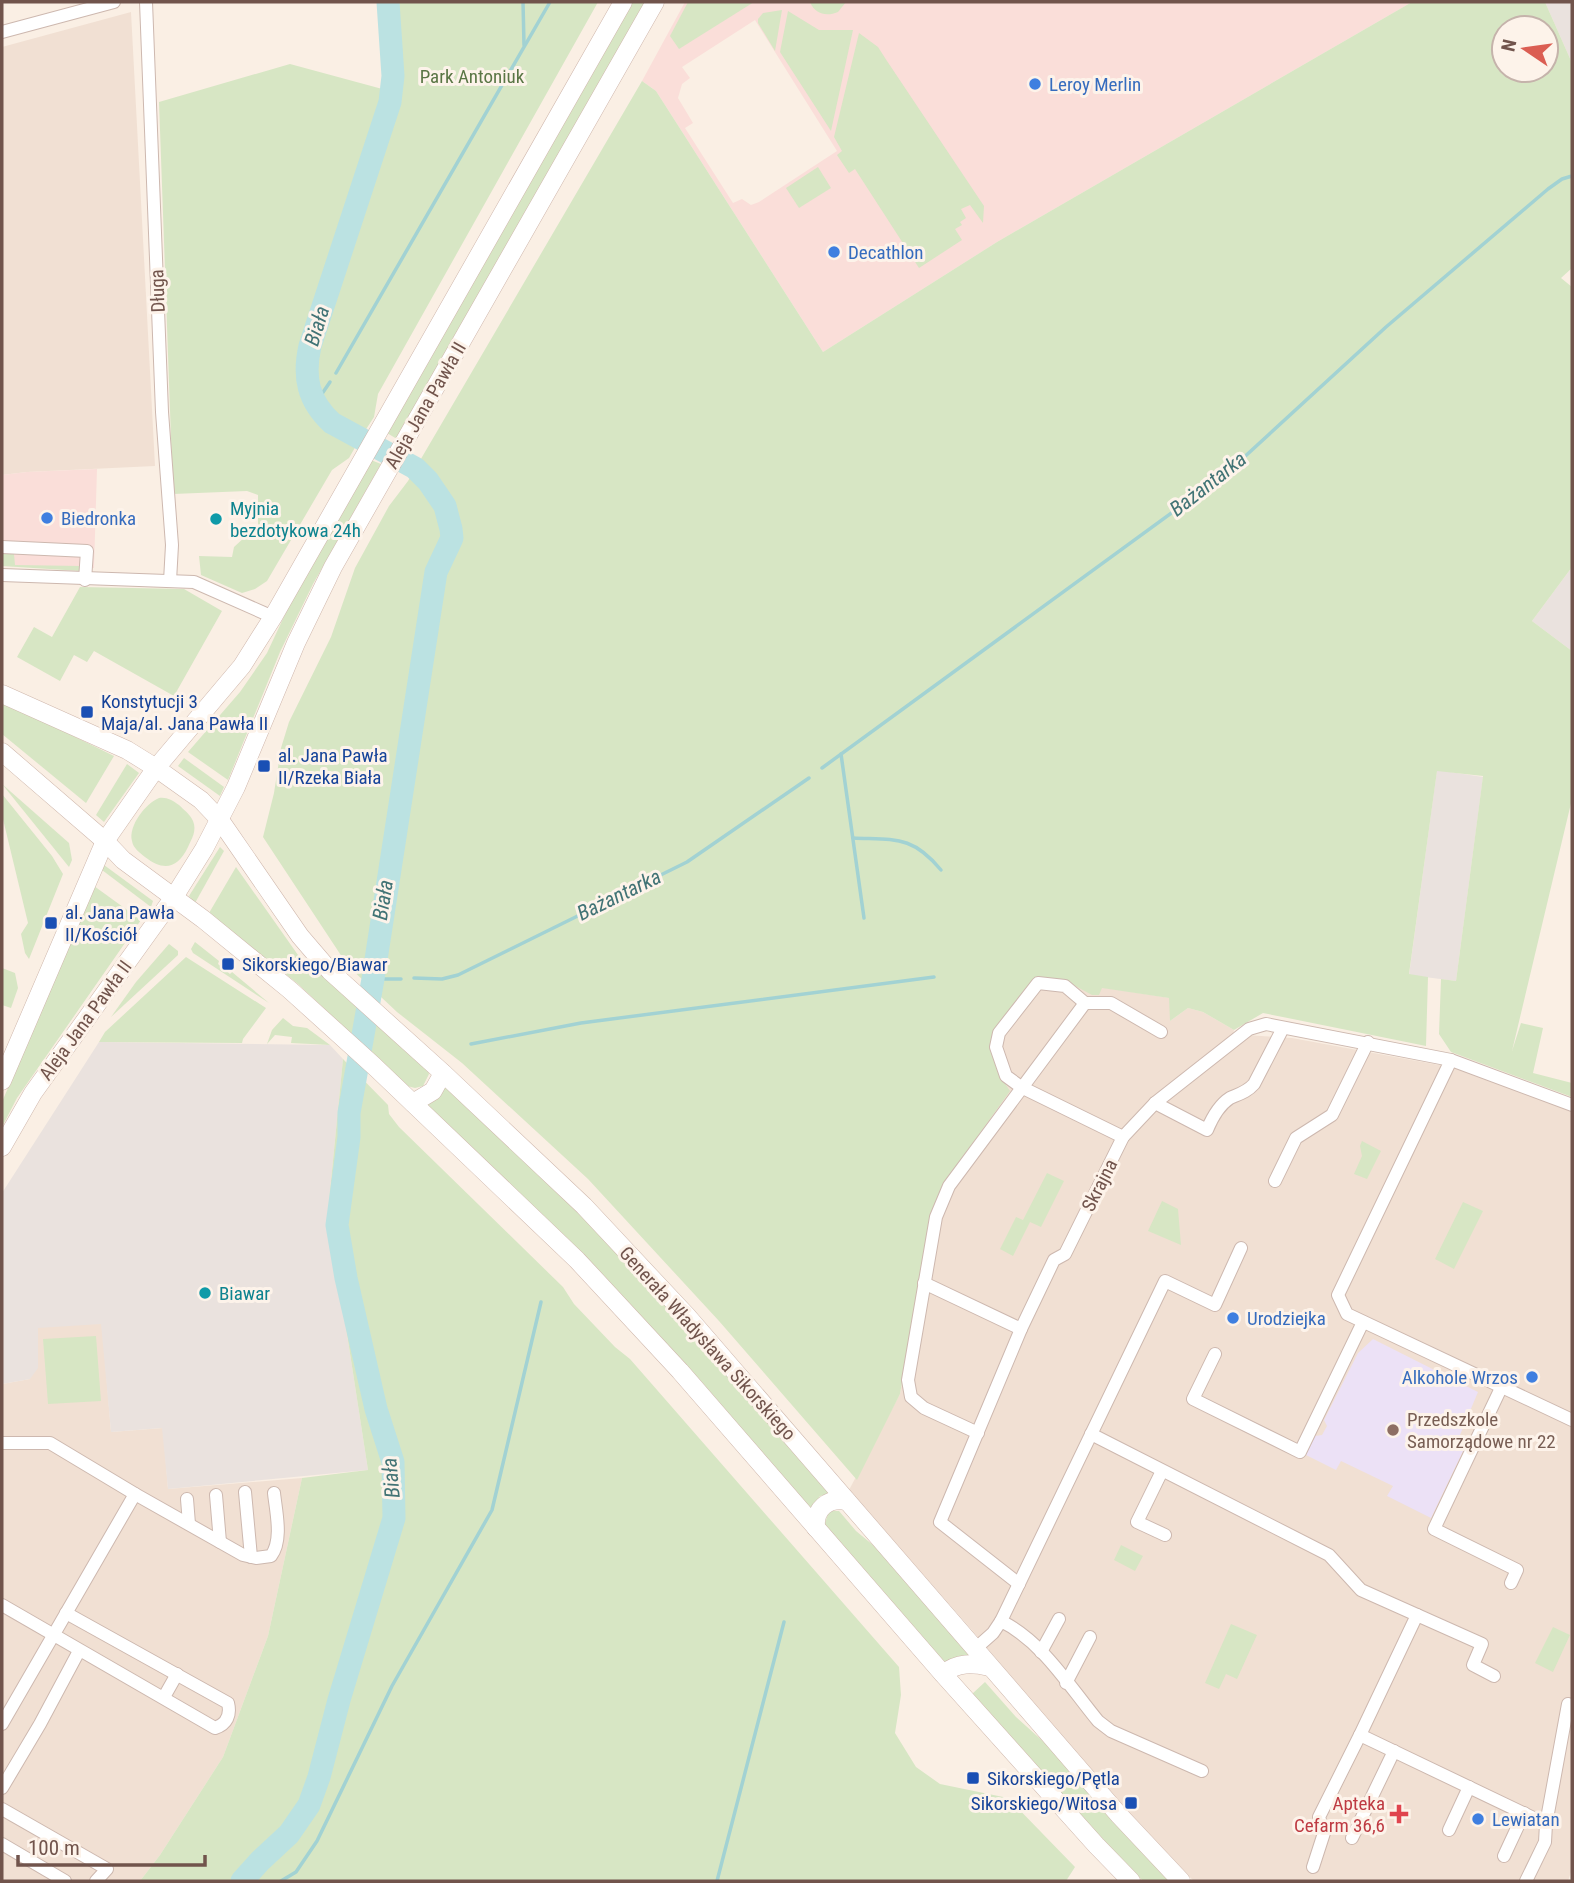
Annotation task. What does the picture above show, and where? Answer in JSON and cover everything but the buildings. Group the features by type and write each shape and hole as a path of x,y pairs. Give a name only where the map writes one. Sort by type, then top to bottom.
{"main road":[{"name":"Aleja Jana Pawła II","path":"2,1081 66,926 105,841 156,768 243,666 623,2"},
{"name":"Aleja Jana Pawła II","path":"2,1147 33,1093 174,897 220,820 296,643 333,567 655,2"},
{"name":"Generała Władysława Sikorskiego","path":"2,694 127,750 201,800 220,820 300,936 331,971 584,1206 687,1316 1119,1815 1181,1881"},
{"name":"Generała Władysława Sikorskiego","path":"2,752 105,841 123,860 174,897 290,990 374,1066 577,1260 680,1371 943,1674 1096,1845 1132,1881"},
{"path":"413,1103 433,1091 443,1073"},
{"path":"816,1528 817,1514 821,1508 833,1500 847,1501"},
{"path":"943,1674 960,1664 990,1667"}],"street":[{"path":"2,32 114,2"},
{"name":"Długa","path":"146,2 162,412 172,545 170,580"},
{"path":"2,547 87,551 85,580"},
{"path":"2,575 194,582 273,617"},
{"path":"1123,1138 1021,1087 1006,1076 996,1047 999,1033 1038,983 1065,986 1085,1003 1111,1003 1161,1032"},
{"path":"978,1433 924,1408 911,1397 908,1380 936,1217 949,1186 1085,1003"},
{"name":"Skrajna","path":"1019,1584 940,1522 1021,1329 1055,1260 1065,1254 1123,1138 1155,1103 1249,1029 1266,1024 1451,1060 1572,1105"},
{"path":"1155,1103 1207,1130 1215,1113 1228,1100 1248,1091 1254,1084 1283,1028"},
{"path":"1275,1181 1297,1138 1332,1115 1368,1042"},
{"path":"1451,1060 1338,1295 1347,1314 1572,1420"},
{"path":"975,1649 993,1633 1001,1621 1165,1281 1214,1305 1241,1248"},
{"path":"925,1283 1021,1329"},
{"path":"1215,1354 1193,1399 1300,1452 1363,1322"},
{"path":"1501,1388 1434,1529 1517,1570 1511,1583"},
{"path":"1091,1434 1329,1555 1361,1590 1482,1644 1473,1665 1494,1676"},
{"path":"2,1443 50,1443 220,1542 251,1557 271,1556 276,1548 274,1493"},
{"path":"1162,1471 1138,1522 1165,1535"},
{"path":"245,1492 251,1557"},
{"path":"2,1724 135,1493"},
{"path":"216,1495 220,1542"},
{"path":"187,1499 189,1524"},
{"path":"2,1605 215,1728 227,1719 230,1710 228,1703 66,1614"},
{"path":"1313,1867 1324,1833 1319,1817 1417,1615"},
{"path":"1041,1652 1059,1619"},
{"path":"1001,1621 1018,1630 1041,1652 1098,1721 1111,1731 1202,1771"},
{"path":"1066,1683 1090,1637"},
{"path":"2,1788 79,1651"},
{"path":"164,1698 177,1674"},
{"path":"1526,1881 1545,1842 1568,1704 1572,1705"},
{"path":"1360,1735 1546,1824"},
{"path":"1352,1838 1394,1751"},
{"path":"1449,1830 1469,1787"},
{"path":"2,1809 107,1869 96,1881"},
{"path":"1504,1856 1524,1813"},
{"path":"2,1844 65,1881"}],"shaded area":[{"path":"685,2 1412,2 997,242 823,352 656,91 642,81","holes":["755,20 837,151 759,202 751,205 742,199 733,203 685,128 693,123 678,98 682,84 690,78 682,67"]},
{"path":"1545,2 1572,2 1572,63 1560,36 1560,14 1550,14"},
{"path":"131,12 155,466 2,475 2,47"},
{"path":"97,469 94,568 2,566 2,475"},
{"path":"1572,567 1572,651 1532,621"},
{"path":"1437,770 1483,777 1456,981 1409,975"},
{"path":"1036,977 1170,998 1170,1021 1188,1008 1203,1012 1234,1030 1233,1034 1292,1038 1466,1070 1572,1111 1572,1869 1568,1881 1194,1881 1172,1861 1084,1763 849,1490 900,1394 931,1215 998,1073 991,1041"},
{"path":"99,1042 330,1045 343,1059 328,1211 368,1470 168,1489 162,1428 111,1432 101,1324 38,1328 38,1368 30,1379 2,1384 2,1193"},
{"path":"102,1323 111,1432 163,1428 168,1489 302,1478 268,1636 223,1757 160,1855 140,1881 2,1881 2,1384 30,1379 38,1327"},
{"name":"Przedszkole Samorządowe nr 22","path":"1373,1339 1478,1392 1457,1442 1465,1447 1431,1518 1387,1496 1393,1486 1341,1461 1336,1470 1306,1455 1315,1436 1322,1435 1327,1426 1324,1420 1358,1353"}],"green space":[{"name":"Park Antoniuk","path":"391,2 598,2 378,394 374,417 361,437 335,423 318,409 309,390 306,360 395,98 397,76"},
{"path":"631,2 646,2 397,439 387,433"},
{"path":"688,2 754,2 679,49 670,36"},
{"path":"810,2 846,2 838,12 829,14 818,12"},
{"path":"1412,2 1545,2 1550,14 1490,14 1490,84 1560,84 1560,36 1572,63 1572,268 1561,278 1572,287 1572,567 1532,621 1572,651 1572,799 1512,1051 1521,1023 1543,1028 1533,1073 1572,1083 1572,1097 1451,1052 1439,1034 1441,979 1456,981 1483,776 1437,771 1409,974 1428,977 1426,1046 1263,1013 1234,1030 1203,1012 1188,1008 1170,1021 1169,998 1102,988 1099,995 1092,995 1068,982 1036,977 991,1041 998,1073 1010,1091 945,1182 931,1215 900,1394 857,1480 719,1321 588,1179 462,1063 397,1012 348,966 263,837 289,722 331,637 355,568 389,506 408,481 642,81 656,91 823,352 997,242"},
{"path":"782,10 775,51 758,19 763,13"},
{"path":"788,11 819,30 853,30 831,131 780,52"},
{"path":"859,33 878,47 984,206 983,223 970,205 961,209 966,218 960,222 962,225 955,229 962,240 919,268 855,169 849,173 837,155 842,151 834,137"},
{"path":"290,64 386,90 302,348 304,384 310,407 326,424 357,444 349,458 332,470 267,581 242,593 201,575 199,556 232,557 234,547 258,525 258,495 247,491 173,494 159,102"},
{"path":"818,167 831,188 799,208 786,188"},
{"path":"371,460 381,464 313,584 280,652 228,780 188,752 240,692 267,653 303,576"},
{"path":"2,554 14,554 15,565 81,566 81,571 2,566"},
{"path":"80,587 184,589 222,611 174,696 94,651 87,662 74,655 60,681 17,657 34,627 52,637"},
{"path":"2,701 114,756 86,803 2,734"},
{"path":"184,758 224,787 220,796 178,766"},
{"path":"127,764 139,773 104,822 96,815"},
{"path":"2,784 69,843 72,860 69,867"},
{"path":"2,794 52,856 63,874 29,959 21,934 28,923 2,815"},
{"path":"159,798 169,799 179,805 190,816 194,825 194,834 184,854 170,866 152,862 137,850 131,835 139,816"},
{"path":"220,847 224,851 195,903 189,896"},
{"path":"104,865 153,901 151,907 102,870"},
{"path":"236,867 298,955 426,1066 429,1074 423,1086 407,1086 298,984 209,913"},
{"path":"94,886 141,920 17,1098 2,1127 2,1102"},
{"path":"195,942 219,961 218,964 230,974 232,972 269,1003 193,953 191,949"},
{"path":"169,944 178,951 178,955 111,1017 136,982"},
{"path":"186,957 266,1008 242,1043 99,1042 105,1032"},
{"path":"2,968 15,973 18,988 11,1008 2,1005"},
{"path":"283,1018 293,1026 307,1028 330,1045 291,1043 292,1037 275,1035 267,1044 272,1030"},
{"path":"343,1059 388,1105 389,1114 399,1127 563,1287 574,1304 630,1359 899,1667 901,1695 895,1733 916,1767 940,1784 1008,1798 1075,1867 1066,1881 140,1881 160,1855 223,1757 268,1636 302,1478 368,1470 328,1211"},
{"path":"443,1083 575,1209 754,1401 834,1494 820,1496 811,1510 701,1381 584,1256 424,1103"},
{"path":"1362,1141 1381,1151 1367,1179 1354,1174 1362,1156"},
{"path":"1047,1173 1064,1181 1041,1227 1030,1222 1013,1256 1000,1249 1016,1217 1023,1220"},
{"path":"1162,1201 1178,1209 1181,1245 1148,1231"},
{"path":"1463,1202 1483,1211 1454,1269 1435,1259"},
{"path":"96,1336 101,1401 48,1404 43,1339"},
{"path":"829,1511 839,1511 856,1531 885,1555 973,1659 946,1665 824,1526"},
{"path":"1121,1545 1143,1556 1135,1571 1114,1560"},
{"path":"1231,1624 1257,1635 1237,1679 1226,1674 1219,1689 1205,1683"},
{"path":"1553,1627 1570,1635 1553,1672 1535,1663"},
{"path":"985,1682 1016,1717 1046,1744 1114,1823 1170,1881 1143,1881 1082,1819 972,1694"}],"waterway":[{"name":"Biała","path":"242,1881 289,1834 309,1805 394,1518 393,1462 376,1409 346,1278 337,1225 349,1137 349,1113 373,979 436,572 452,538 445,506 428,481 415,468 332,423 317,406 309,388 307,368 310,346 390,102 393,76 388,2"},
{"path":"523,2 524,45"},
{"path":"336,373 550,2"},
{"name":"Bażantarka","path":"822,768 1229,471 1386,327 1548,189 1562,179 1572,176"},
{"path":"315,404 330,382"},
{"path":"841,754 864,918"},
{"name":"Bażantarka","path":"414,978 442,979 458,975 687,862 809,778"},
{"path":"853,838 892,840 911,845 941,870"},
{"path":"471,1044 581,1023 934,977"},
{"name":"Bażantarka","path":"373,979 401,979"},
{"path":"281,1881 296,1872 317,1841 392,1686 492,1510 541,1302"},
{"path":"717,1881 784,1622"}],"place":[{"name":"Leroy Merlin","path":"1035,84"},
{"name":"Decathlon","path":"834,252"},
{"name":"Biedronka","path":"47,518"},
{"name":"Myjnia bezdotykowa 24h","path":"216,519"},
{"name":"Konstytucji 3 Maja/al. Jana Pawła II","path":"87,712"},
{"name":"al. Jana Pawła II/Rzeka Biała","path":"264,766"},
{"name":"al. Jana Pawła II/Kościół","path":"51,923"},
{"name":"Sikorskiego/Biawar","path":"228,964"},
{"name":"Biawar","path":"205,1293"},
{"name":"Urodziejka","path":"1233,1318"},
{"name":"Alkohole Wrzos","path":"1532,1377"},
{"name":"Przedszkole Samorządowe nr 22","path":"1393,1430"},
{"name":"Sikorskiego/Pętla","path":"973,1778"},
{"name":"Sikorskiego/Witosa","path":"1131,1803"},
{"name":"Apteka Cefarm 36,6","path":"1399,1814"},
{"name":"Lewiatan","path":"1478,1819"}]}
